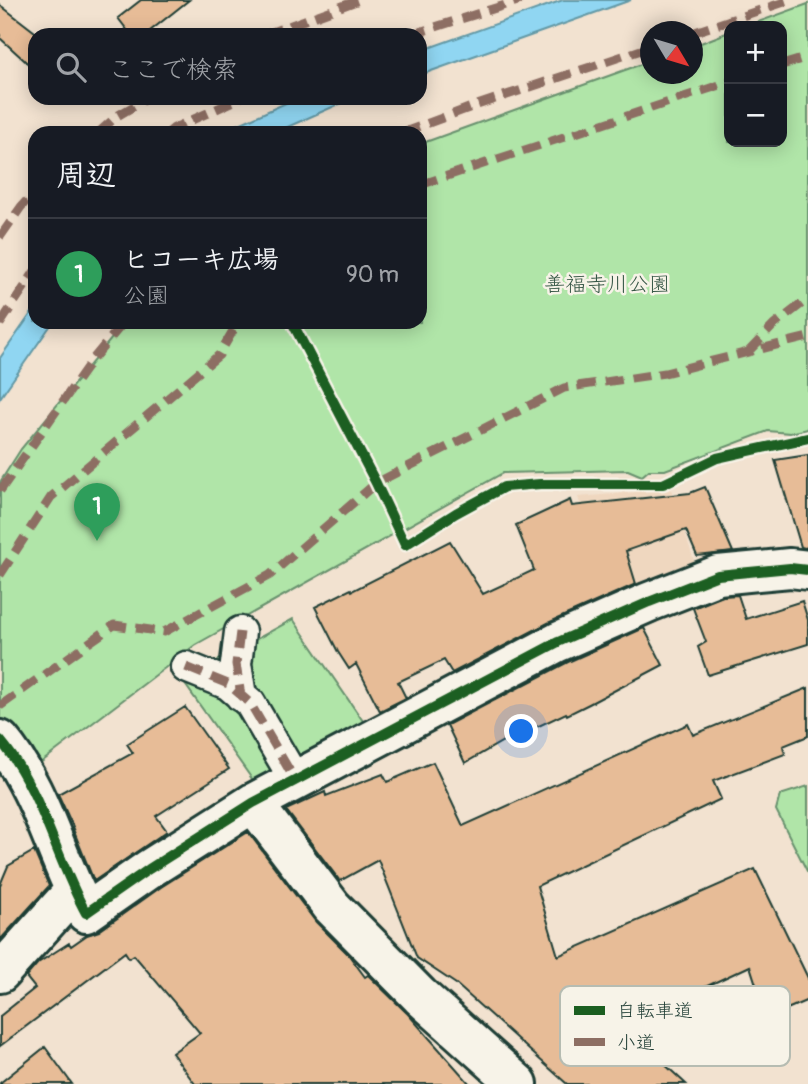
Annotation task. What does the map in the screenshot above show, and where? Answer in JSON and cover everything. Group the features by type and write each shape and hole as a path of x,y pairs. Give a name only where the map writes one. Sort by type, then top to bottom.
{"street":[{"path":"0,740 29,782 86,914 149,869 253,803 558,642 718,575 790,568 808,570"},
{"path":"240,632 236,664 241,696"},
{"path":"186,667 228,684 250,704 295,780"},
{"path":"253,803 332,907 420,996 518,1084"},
{"path":"0,973 74,891"}],"shaded area":[{"path":"671,489 695,564 613,603 578,497"}],"green space":[{"name":"善福寺川公園","path":"808,4 808,429 790,433 768,431 665,470 649,470 642,476 628,470 503,473 195,645 35,767 0,761 0,482 21,449 119,329 427,329 427,141 640,65 640,84 703,84 703,42 724,34 724,147 787,147 787,21 761,21"},
{"path":"293,619 367,727 257,786 182,680"},
{"path":"808,786 808,873 776,810 780,795"}],"water":[{"path":"563,0 631,0 427,73 427,49"},
{"path":"281,105 337,105 290,126 235,126"},
{"path":"28,318 28,329 48,329 0,398 0,358"}],"building":[{"path":"141,0 189,0 154,28 126,28 118,18"},
{"path":"0,5 30,28 28,64 0,38"},
{"path":"808,455 808,547 805,548 801,547 775,460"},
{"path":"705,487 733,552 697,556 686,530 626,551 636,584 548,623 452,673 444,660 398,682 406,698 380,711 356,664 349,669 315,607 450,541 483,594 534,570 516,525 570,500 572,506 690,493"},
{"path":"738,595 746,619 802,601 808,620 808,644 708,675 698,647 706,642 693,608 723,596"},
{"path":"644,628 663,665 567,715 566,713 524,733 522,730 465,763 447,725 568,662"},
{"path":"808,688 808,736 783,746 785,754 713,781 721,799 537,886 558,956 755,869 808,978 808,1000 790,1008 790,986 756,986 750,966 707,986 560,986 560,1066 666,1066 686,1084 567,1084 456,984 417,958 378,860 340,881 286,810 325,792 326,796 383,774 387,782 433,762 463,826 688,724 693,735"},
{"path":"185,707 229,769 156,816 167,831 94,881 58,794 133,753 127,744"},
{"path":"248,832 316,922 348,954 365,977 368,975 408,1014 470,1084 195,1084 172,1053 200,1033 134,955 129,958 125,952 0,1046 0,1016 35,988 26,977 38,963 69,943 71,946 87,935 99,931 161,887"},
{"path":"34,851 49,886 0,940 0,885 8,866"},
{"path":"45,1047 72,1084 0,1084 0,1083"}],"marked path":[{"path":"283,28 359,0"},
{"path":"427,30 521,0"},
{"path":"703,29 790,0"},
{"path":"421,126 640,50"},
{"path":"787,63 808,57"},
{"path":"427,183 724,84"},
{"path":"106,126 136,105"},
{"path":"178,126 225,105"},
{"path":"0,237 28,199"},
{"path":"0,324 28,282"},
{"path":"748,352 774,325 808,299"},
{"path":"0,491 92,360 118,329"},
{"path":"0,575 51,497 219,355 234,329"},
{"path":"0,706 114,625 164,632 270,575 376,483 564,388 665,373 808,337"},
{"path":"240,632 236,664 241,696"},
{"path":"186,667 228,684 250,703 295,780"}],"cycle path":[{"path":"296,329 376,483 405,545 504,487 540,484 663,484 717,458 808,438"},
{"path":"0,740 27,780 86,913 253,803 558,642 718,575 790,568 808,570"}],"place":[{"name":"ヒコーキ広場","path":"97,541"}]}
